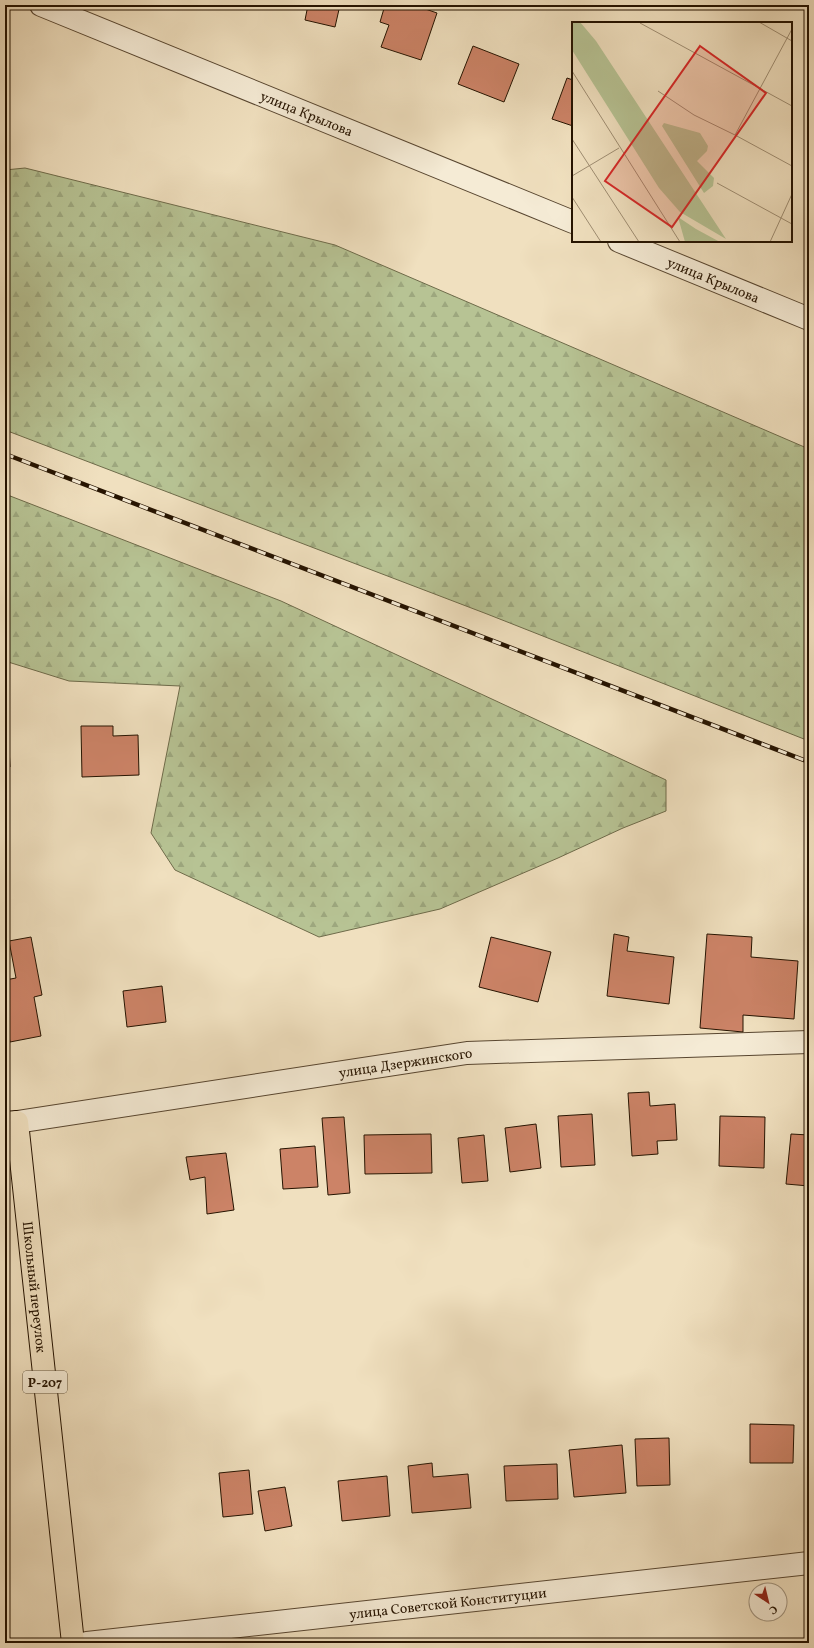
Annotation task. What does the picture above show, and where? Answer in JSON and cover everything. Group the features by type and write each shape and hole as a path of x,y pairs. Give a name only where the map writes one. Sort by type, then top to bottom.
{"main road":[{"name":"Школьный переулок","path":"11,1122 73,1643"}],"street":[{"name":"улица Крылова","path":"41,5 572,222"},
{"name":"улица Крылова","path":"621,242 809,319"},
{"name":"улица Дзержинского","path":"11,1122 467,1053 809,1042"},
{"name":"улица Советской Конституции","path":"87,1643 809,1563"}],"green space":[{"path":"25,168 335,245 809,449 809,741 487,614 5,430 5,170"},
{"path":"5,494 281,601 666,780 666,811 623,828 440,909 319,937 175,870 151,833 180,686 69,681 5,661"}],"building":[{"path":"308,5 340,5 335,27 305,20"},
{"path":"385,5 414,5 437,13 421,60 381,47 389,25 380,22"},
{"path":"473,46 519,64 504,102 458,84"},
{"path":"567,78 572,80 572,126 552,119"},
{"path":"5,726 8,726 10,767 5,768"},
{"path":"81,726 113,726 113,736 138,735 139,775 82,777"},
{"path":"614,934 629,937 627,951 674,957 669,1004 607,996"},
{"path":"707,934 752,937 751,957 798,961 794,1019 743,1015 743,1032 700,1028"},
{"path":"31,937 42,995 34,997 41,1036 10,1042 5,1014 5,980 16,978 9,941"},
{"path":"491,937 551,952 538,1002 479,987"},
{"path":"162,986 166,1022 127,1027 123,991"},
{"path":"649,1092 650,1106 675,1104 677,1140 657,1141 658,1154 632,1156 628,1093"},
{"path":"592,1114 595,1165 561,1167 558,1116"},
{"path":"720,1116 765,1117 764,1168 719,1166"},
{"path":"344,1117 350,1193 328,1195 322,1118"},
{"path":"536,1124 541,1168 510,1172 505,1128"},
{"path":"431,1134 432,1173 365,1174 364,1135"},
{"path":"791,1134 809,1135 809,1186 786,1184"},
{"path":"484,1135 488,1181 462,1183 458,1138"},
{"path":"315,1146 318,1187 283,1189 280,1149"},
{"path":"226,1153 234,1210 207,1214 205,1177 190,1180 186,1157"},
{"path":"750,1424 794,1425 793,1463 750,1463"},
{"path":"669,1438 670,1485 637,1486 635,1439"},
{"path":"622,1445 626,1493 574,1497 569,1450"},
{"path":"432,1463 433,1477 468,1474 471,1508 412,1513 408,1466"},
{"path":"557,1464 558,1499 506,1501 504,1466"},
{"path":"249,1470 253,1514 223,1517 219,1473"},
{"path":"387,1476 390,1516 342,1521 338,1481"},
{"path":"285,1487 292,1526 265,1531 258,1491"}],"railway":[{"path":"5,454 809,762"}]}
